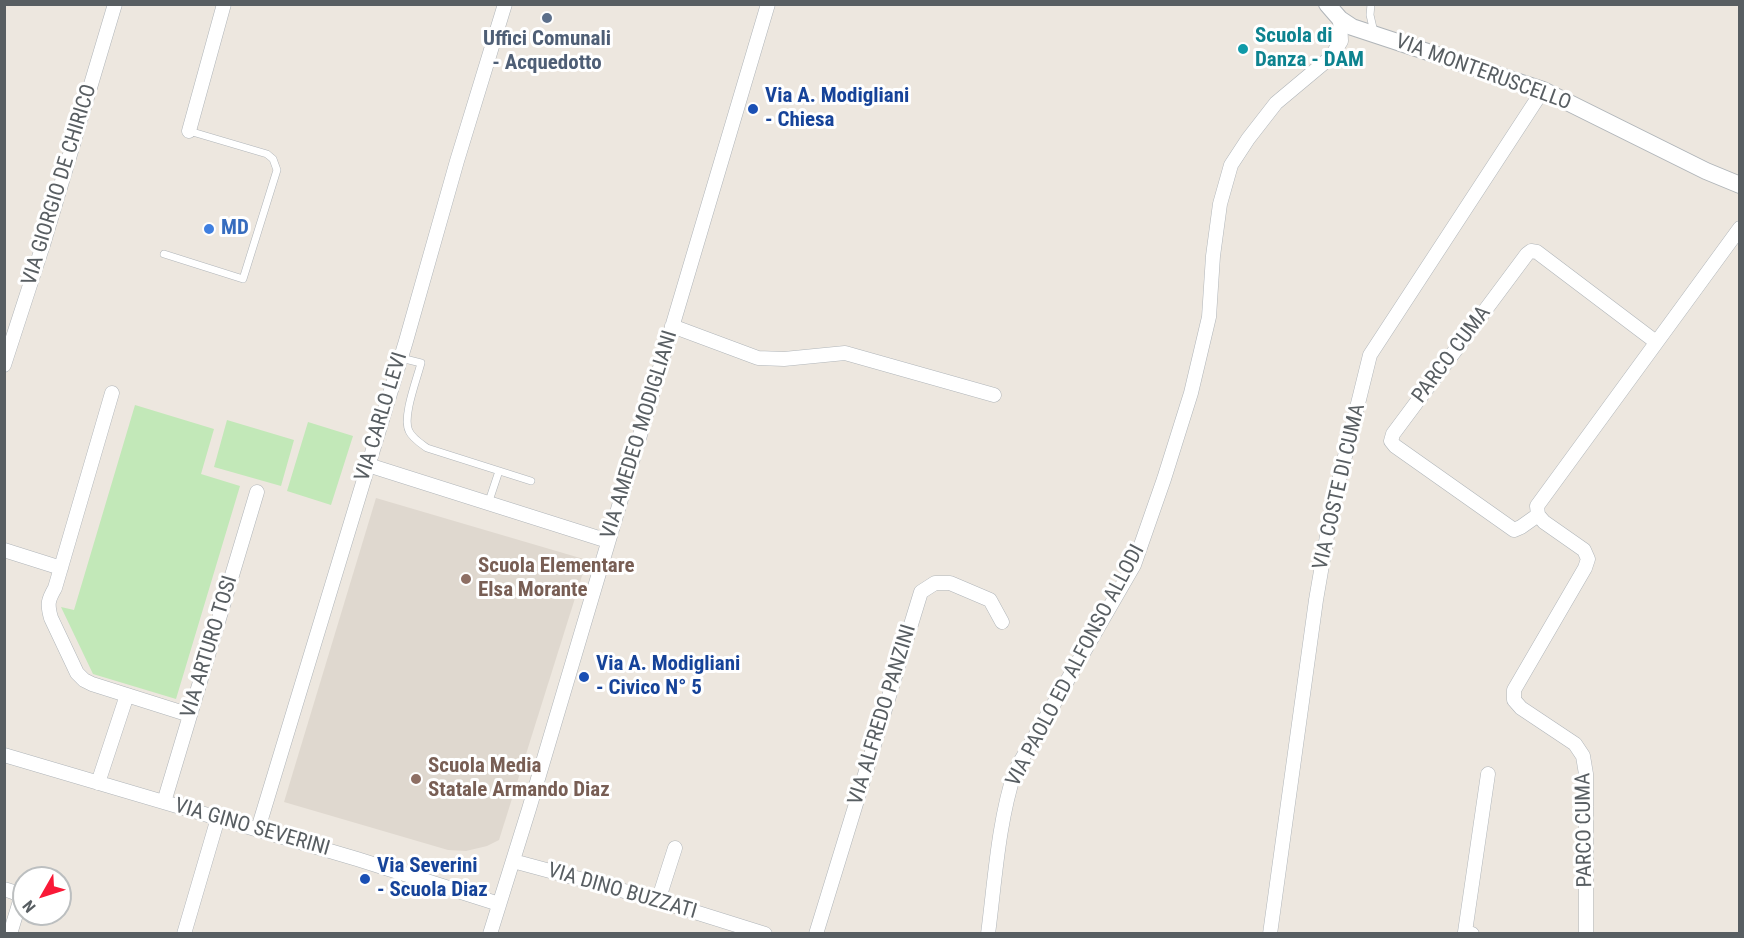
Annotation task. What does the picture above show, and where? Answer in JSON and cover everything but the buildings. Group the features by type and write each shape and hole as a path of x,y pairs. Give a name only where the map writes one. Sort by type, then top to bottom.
{"street":[{"name":"VIA GIORGIO DE CHIRICO","path":"4,365 115,4"},
{"path":"189,130 224,4"},
{"name":"VIA CARLO LEVI","path":"258,829 505,4"},
{"name":"VIA AMEDEO MODIGLIANI","path":"490,933 768,4"},
{"name":"VIA MONTERUSCELLO","path":"1327,4 1340,19 1352,27 1543,90 1706,171 1740,185"},
{"name":"VIA PAOLO ED ALFONSO ALLODI","path":"988,933 1002,826 1015,771 1134,565 1164,479 1191,393 1209,317 1213,256 1220,204 1231,165 1276,103 1331,57 1341,41 1340,19"},
{"name":"VIA COSTE DI CUMA","path":"1270,933 1318,589 1331,513 1370,355 1543,90"},
{"path":"1538,515 1537,506 1740,228"},
{"name":"PARCO CUMA","path":"1586,933 1586,774 1583,756 1575,744 1521,708 1514,700 1514,690 1585,568 1588,560 1584,549 1544,522 1538,515 1514,530 1391,441 1393,434 1531,251 1537,252 1656,342"},
{"path":"672,326 758,358 784,359 845,353 994,395"},
{"path":"112,393 55,588 49,600 51,618 77,673 84,680 190,715"},
{"path":"368,465 608,541"},
{"name":"VIA ARTURO TOSI","path":"164,802 257,492"},
{"path":"4,550 61,568"},
{"name":"VIA ALFREDO PANZINI","path":"816,933 921,592 935,583 950,583 990,600 1002,622"},
{"path":"98,783 127,695"},
{"name":"VIA GINO SEVERINI","path":"4,755 258,829 499,904"},
{"path":"1472,933 1465,932 1488,774"},
{"path":"184,933 218,818"},
{"path":"658,901 675,848"},
{"name":"VIA DINO BUZZATI","path":"513,861 765,933"},
{"path":"4,889 16,893 20,898 10,933"}],"lane":[{"path":"1371,4 1370,15 1374,34"},
{"path":"164,254 243,279 277,170 273,159 267,154 189,130"},
{"path":"400,358 421,363 406,417 408,429 415,439 426,447 531,481"},
{"path":"488,504 499,471"}],"shaded area":[{"path":"376,498 587,560 499,840 487,846 466,851 448,850 284,802"}],"green space":[{"path":"135,405 214,429 201,474 240,486 176,699 93,674 61,607 74,610"},
{"path":"227,420 294,440 281,486 214,467"},
{"path":"308,422 353,436 331,505 287,491"}],"place":[{"name":"Uffici Comunali - Acquedotto","path":"547,18"},
{"name":"Scuola di Danza - DAM","path":"1243,49"},
{"name":"Via A. Modigliani - Chiesa","path":"753,109"},
{"name":"MD","path":"209,229"},
{"name":"Scuola Elementare Elsa Morante","path":"466,579"},
{"name":"Via A. Modigliani - Civico N° 5","path":"584,677"},
{"name":"Scuola Media Statale Armando Diaz","path":"416,779"},
{"name":"Via Severini - Scuola Diaz","path":"365,879"}]}
